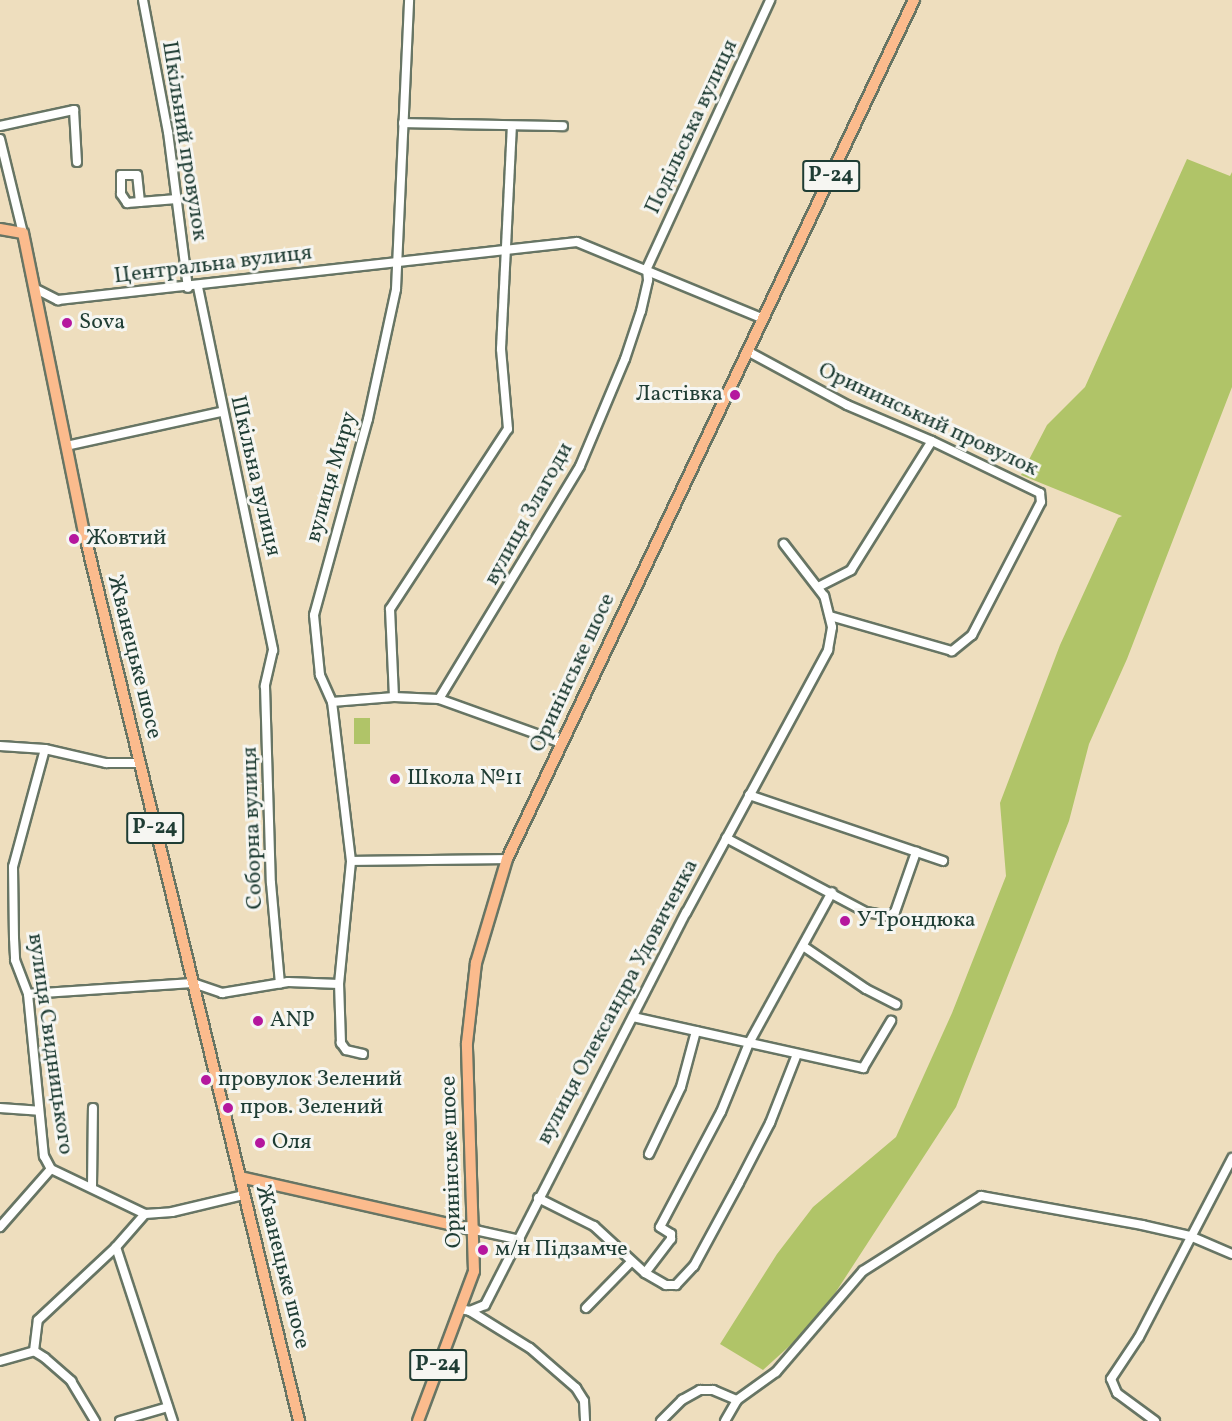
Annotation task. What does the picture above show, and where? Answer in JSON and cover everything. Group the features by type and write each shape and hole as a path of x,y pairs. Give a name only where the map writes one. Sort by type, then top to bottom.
{"main road":[{"name":"Р-24","path":"749,352 914,0"},
{"path":"0,229 23,232"},
{"name":"Жванецьке шосе","path":"23,232 66,446 139,763 299,1421"},
{"name":"Оринінське шосе","path":"465,1310 474,1271 475,1230 467,1043 476,963 507,859 749,352"},
{"path":"240,1177 475,1230"},
{"name":"вулиця Олександра Удовиченка","path":"418,1421 465,1310"}],"street":[{"name":"Шкільний провулок","path":"143,0 168,132 188,288"},
{"name":"вулиця Миру","path":"332,702 320,675 315,607 368,419 394,297 409,0"},
{"name":"Подільська вулиця","path":"647,268 770,0"},
{"path":"0,126 74,110 78,162"},
{"path":"403,123 512,128 563,126"},
{"path":"394,697 390,609 508,429 501,349 512,128"},
{"path":"0,139 23,232"},
{"path":"140,202 177,199"},
{"name":"Центральна вулиця","path":"36,289 58,300 198,287 397,260 506,251 577,242 647,268 764,319"},
{"name":"вулиця Злагоди","path":"439,699 570,486 625,359 641,310 647,268"},
{"name":"Шкільна вулиця","path":"198,287 221,412 268,620 273,655 267,671"},
{"name":"Орининський провулок","path":"749,352 847,405 932,441 1040,493 1041,502 972,635 952,651 830,616"},
{"path":"66,446 221,412"},
{"path":"820,586 851,570 932,441"},
{"name":"вулиця Олександра Удовиченка","path":"465,1310 485,1305 520,1240 538,1198 726,838 828,650 830,616 820,586 784,544"},
{"name":"Соборна вулиця","path":"267,671 271,883 280,984"},
{"path":"363,1054 342,1046 339,984 351,861 332,702 394,697 439,699 562,743"},
{"path":"0,746 45,749 106,764 139,763"},
{"name":"вулиця Свидницького","path":"45,749 13,867 15,960 28,994 44,1156 51,1169"},
{"path":"749,795 943,861"},
{"path":"726,838 866,912 891,916 916,852"},
{"path":"351,861 507,859"},
{"path":"645,1273 671,1239 671,1234 660,1227 721,1113 750,1043 832,892"},
{"path":"803,946 866,989 897,1004"},
{"path":"28,994 193,983 222,993 280,984 339,984"},
{"path":"633,1017 863,1068 891,1021"},
{"path":"649,1154 681,1087 696,1031"},
{"path":"538,1198 594,1227 645,1273 670,1286 686,1277 714,1231 770,1123 797,1054"},
{"path":"0,1108 39,1111"},
{"path":"92,1186 93,1108"},
{"path":"1155,1421 1117,1393 1111,1378 1138,1338 1232,1158"},
{"path":"0,1227 51,1169 92,1186 144,1214 172,1212 244,1195"},
{"path":"725,1421 737,1400 776,1372 863,1271 981,1196 1190,1236 1232,1254"},
{"path":"34,1351 38,1320 116,1247 144,1214"},
{"path":"475,1230 520,1240"},
{"path":"116,1247 173,1421"},
{"path":"586,1308 631,1262"},
{"path":"465,1310 530,1348 581,1393 585,1421"},
{"path":"0,1361 34,1351"},
{"path":"34,1351 71,1381 95,1421"},
{"path":"661,1421 682,1400 700,1390 719,1391 737,1400"},
{"path":"120,1421 168,1407"}],"green space":[{"path":"1187,159 1230,176 1232,172 1232,387 1127,659 1089,744 1069,821 956,1107 817,1321 763,1370 720,1344 777,1254 813,1207 896,1137 952,1013 1006,876 1000,803 1060,645 1118,518 1122,516 1021,475 1047,425 1085,387"},
{"path":"354,718 370,718 370,744 354,744"}],"place":[{"name":"Sova","path":"67,323"},
{"name":"Ластівка","path":"735,395"},
{"name":"Жовтий","path":"74,539"},
{"name":"Школа №11","path":"395,779"},
{"name":"У Трондюка","path":"845,921"},
{"name":"ANP","path":"258,1021"},
{"name":"провулок Зелений","path":"206,1080"},
{"name":"пров. Зелений","path":"228,1108"},
{"name":"Оля","path":"260,1143"},
{"name":"м/н Підзамче","path":"483,1250"}]}
